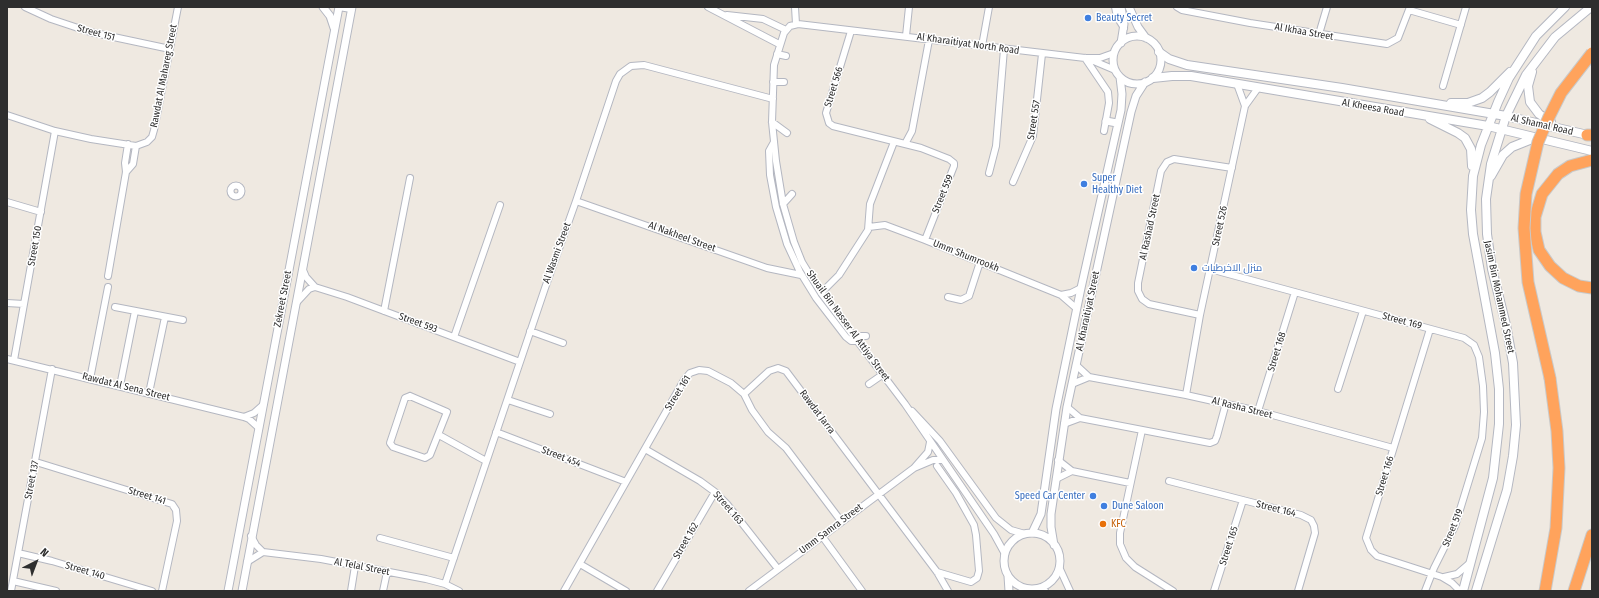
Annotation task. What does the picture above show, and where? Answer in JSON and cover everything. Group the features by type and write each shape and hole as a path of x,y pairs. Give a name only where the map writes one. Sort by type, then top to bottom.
{"highway":[{"path":"1546,591 1556,528 1558,468 1557,432 1550,378 1527,274 1524,228 1526,194 1538,142 1548,119 1561,93 1592,52"},
{"path":"1592,160 1570,166 1558,174 1549,184 1537,205 1535,225 1539,250 1550,266 1563,278 1579,286 1592,288"},
{"path":"1574,591 1592,535"}],"main road":[{"name":"Jasim Bin Mohammed Street","path":"1461,591 1472,561 1493,478 1498,442 1500,406 1496,353 1472,234 1471,210 1473,176 1478,154 1488,126 1516,66 1536,36 1565,7"},
{"name":"Jasim Bin Mohammed Street","path":"1476,591 1506,490 1513,456 1516,425 1516,394 1513,363 1487,240 1486,217 1488,181 1500,129 1519,89 1535,63 1563,29 1591,7"},
{"name":"Al Kheesa Road","path":"1159,52 1169,59 1186,65 1360,91 1493,114"},
{"path":"1535,63 1528,86 1530,102 1539,114 1563,130"},
{"path":"1434,105 1463,104 1478,100 1490,92 1516,66"},
{"name":"Al Kheesa Road","path":"1149,80 1172,76 1191,76 1427,117 1488,126 1592,151"},
{"name":"Al Shamal Road","path":"1493,114 1590,135"},
{"path":"1427,117 1465,138 1471,149 1473,176"},
{"path":"1488,181 1500,160 1512,147 1525,140 1535,138"}],"street":[{"name":"Street 151","path":"25,7 51,19 90,32 170,49"},
{"name":"Rawdat Al Mahareg Street","path":"136,146 147,142 153,133 178,7"},
{"path":"323,7 330,16 334,29"},
{"name":"Zekreet Street","path":"228,591 334,29 339,7 352,8 242,591"},
{"path":"708,7 726,15 779,44"},
{"path":"795,7 796,24"},
{"path":"906,36 909,7"},
{"path":"982,46 989,7"},
{"path":"1115,7 1117,17 1124,28"},
{"path":"1121,7 1124,28 1121,43 1114,53 1113,61 1115,70 1120,76 1132,83 1149,80 1159,68 1160,60 1159,52 1154,44 1146,38 1138,27 1129,7"},
{"name":"Al Ikhaa Street","path":"1177,7 1182,10 1382,44 1391,43 1400,34 1410,8"},
{"path":"1319,34 1327,7"},
{"path":"1443,86 1466,7"},
{"path":"1410,8 1461,25"},
{"path":"726,15 763,18 786,30 796,24 851,31"},
{"name":"Shuail Bin Nasser Al Attiya Street","path":"786,30 779,44 772,82 772,122 783,204 794,242 802,260 821,293 905,404 994,534 1005,554"},
{"name":"Al Kharaitiyat North Road","path":"851,31 906,36 1042,54 1085,58 1100,58 1114,53"},
{"name":"Street 566","path":"851,31 826,113 828,121 833,126 894,142"},
{"path":"1121,43 1131,37 1146,38"},
{"path":"906,144 912,131 929,40"},
{"path":"989,173 996,146 1004,49"},
{"path":"777,54 786,56"},
{"name":"Street 557","path":"1013,182 1033,136 1042,54"},
{"path":"1085,58 1108,92 1104,131"},
{"name":"Al Kharaitiyat North Road","path":"1085,58 1115,70"},
{"name":"Al Wasmi Street","path":"445,584 530,331 576,201 616,81 620,74 627,68 635,65 644,65 773,100"},
{"name":"Al Kharaitiyat Street","path":"1028,534 1041,514 1056,409 1076,308 1122,99 1120,76"},
{"name":"Al Kharaitiyat Street","path":"1054,545 1051,521 1058,460 1067,407 1132,107 1149,80"},
{"path":"772,82 784,82"},
{"path":"1237,84 1245,106"},
{"name":"Street 526","path":"1186,395 1200,315 1245,106 1258,88"},
{"path":"7,115 56,131 136,146 132,167 126,172"},
{"path":"1106,121 1117,123"},
{"path":"772,122 787,133"},
{"name":"Street 150","path":"14,360 56,131"},
{"path":"774,142 768,155 774,201 781,226 795,263 816,298 846,337 851,341 855,338 866,336"},
{"path":"821,293 839,275 869,227 870,204 894,142"},
{"name":"Street 559","path":"894,142 906,144 950,159 954,164 925,240"},
{"path":"108,276 126,172 124,163 128,144"},
{"name":"Al Rashad Street","path":"1200,315 1149,304 1142,299 1138,291 1138,283 1161,171 1167,162 1174,159 1232,168"},
{"path":"384,311 410,178"},
{"path":"1103,188 1110,193 1114,190"},
{"path":"783,204 792,194"},
{"name":"Al Nakheel Street","path":"576,201 767,268 788,271 801,275"},
{"path":"7,202 41,212"},
{"path":"454,337 500,205"},
{"path":"1098,210 1106,210 1109,213"},
{"name":"Umm Shumrookh","path":"869,227 885,225 925,240 1061,295 1076,308"},
{"path":"1088,256 1100,258"},
{"path":"788,271 795,263 802,260"},
{"path":"948,297 961,300 970,296 980,262"},
{"path":"297,302 305,293 316,287 306,277 303,270"},
{"name":"Street 169","path":"1210,270 1363,310 1468,340 1474,345 1478,353 1483,386 1484,412 1482,438 1475,464"},
{"path":"90,379 108,287"},
{"name":"Street 593","path":"316,287 520,362"},
{"path":"1061,295 1072,293 1081,288"},
{"name":"Street 168","path":"1258,411 1295,292"},
{"path":"7,303 24,304"},
{"path":"115,307 183,320"},
{"path":"1338,389 1363,310"},
{"path":"120,386 136,311"},
{"path":"149,393 165,316"},
{"name":"Street 166","path":"1430,329 1367,534 1367,542 1371,550 1377,556 1442,577 1461,591"},
{"path":"530,331 563,343"},
{"name":"Rawdat Al Sena Street","path":"7,359 244,417 249,419 259,428"},
{"path":"1072,384 1089,377 1076,365"},
{"name":"Rawdat Jarra","path":"744,394 769,371 778,368 786,371 879,494"},
{"name":"Street 137","path":"11,591 52,369"},
{"name":"Street 161","path":"580,564 684,380 694,371 708,371 731,383 744,394 752,410 768,432 786,448 841,521"},
{"path":"869,384 882,375"},
{"name":"Al Rasha Street","path":"1089,377 1226,403 1393,448"},
{"path":"410,396 446,410 447,415 439,435 430,455 425,458 392,446 390,440 406,397 410,396"},
{"path":"508,400 550,414"},
{"path":"1067,407 1080,418 1208,443 1213,442 1217,436 1226,403"},
{"name":"Shuail Bin Nasser Al Attiya Street","path":"905,404 936,436 996,518 1011,530 1028,534"},
{"path":"244,417 263,405"},
{"path":"1064,424 1080,418"},
{"path":"1142,430 1120,536 1122,552 1135,567 1173,591"},
{"name":"Street 454","path":"496,432 626,482"},
{"path":"439,435 486,461"},
{"name":"Umm Samra Street","path":"749,591 914,468 928,452 930,442"},
{"name":"Street 163","path":"645,449 700,481 715,492 727,504 778,569"},
{"name":"Umm Samra Street","path":"914,468 933,460 943,460"},
{"path":"1058,460 1072,472 1130,483"},
{"name":"Street 141","path":"36,462 169,502 175,507 178,513 177,521 162,591"},
{"name":"Street 519","path":"1425,591 1432,573 1453,533 1475,464"},
{"path":"937,466 969,516 976,535 979,571 977,578 974,581 967,582 937,572"},
{"path":"1056,479 1072,472"},
{"path":"946,480 953,475"},
{"name":"Street 164","path":"1169,481 1305,516 1313,523 1315,533 1298,591"},
{"name":"Street 162","path":"657,591 715,492"},
{"path":"879,494 937,572 948,591"},
{"name":"Street 165","path":"1214,591 1243,500"},
{"path":"969,516 977,510"},
{"path":"1009,591 1004,564 1005,554 1011,543 1028,534 1045,537 1054,545 1058,553 1059,567 1070,591"},
{"path":"248,562 263,552 256,545 252,536"},
{"path":"822,536 862,591"},
{"path":"380,538 454,558"},
{"name":"Al Telal Street","path":"263,552 387,572 445,584 459,591"},
{"name":"Street 140","path":"18,553 52,561 152,591"},
{"path":"1442,577 1457,574 1472,561"},
{"path":"564,591 580,564 626,591"},
{"path":"351,591 355,566"},
{"path":"1007,574 1017,585 1030,590 1042,589 1054,578 1059,567"},
{"path":"383,591 387,572"},
{"path":"13,581 45,590 56,591"}],"place":[{"name":"Beauty Secret","path":"1088,18"},
{"name":"Super Healthy Diet","path":"1084,184"},
{"name":"منزل الاخرطيات","path":"1194,268"},
{"name":"Speed Car Center","path":"1093,496"},
{"name":"Dune Saloon","path":"1104,506"},
{"name":"KFC","path":"1103,524"}]}
